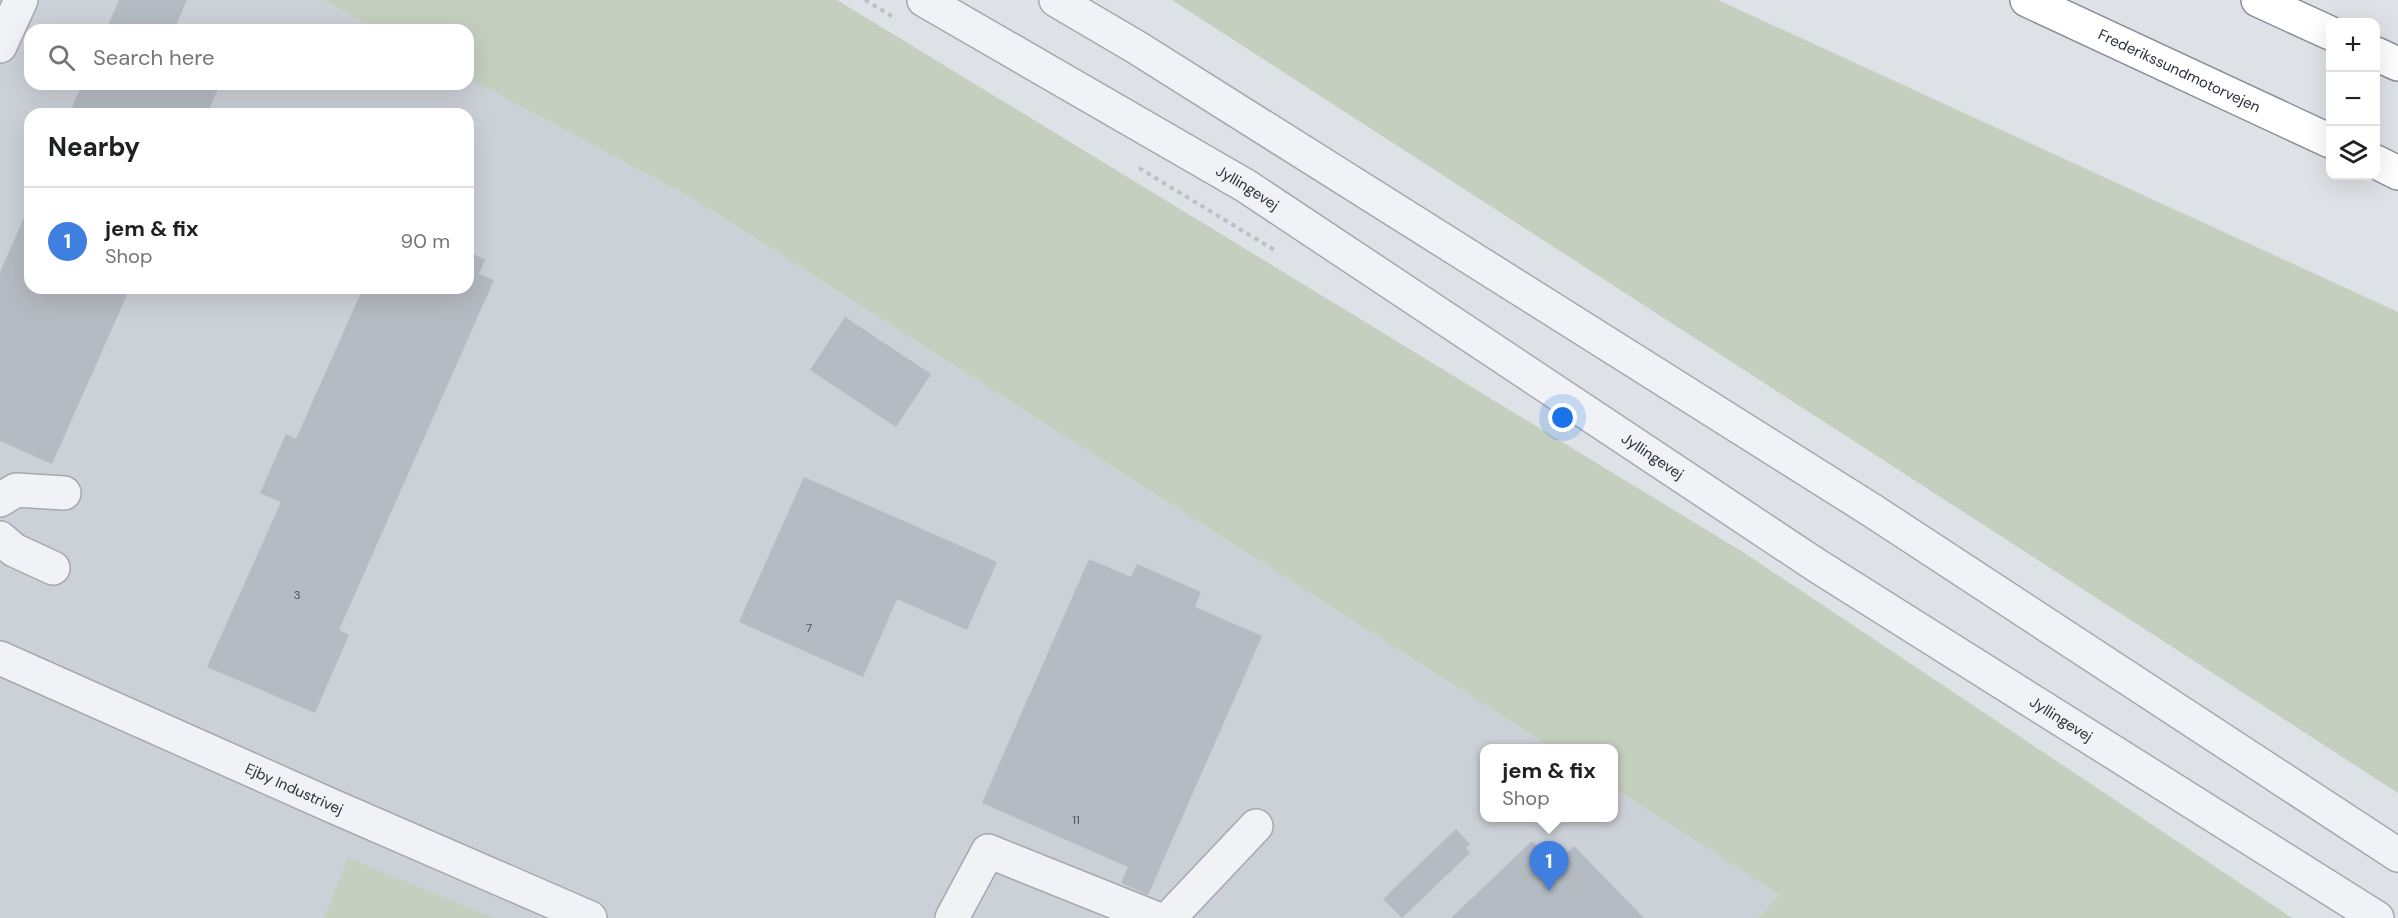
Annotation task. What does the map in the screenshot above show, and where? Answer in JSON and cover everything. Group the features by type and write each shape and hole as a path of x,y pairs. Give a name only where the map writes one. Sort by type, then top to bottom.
{"highway":[{"name":"Frederikssundmotorvejen","path":"2027,0 2326,139"},
{"path":"2258,0 2326,31"},
{"path":"2380,56 2398,64"},
{"path":"2380,164 2398,172"}],"street":[{"path":"0,46 21,0"},
{"name":"Jyllingevej","path":"924,0 1246,186 1816,565 2377,918"},
{"path":"1056,0 1136,47 1873,511 2398,855"},
{"path":"0,500 16,490 64,493"},
{"path":"0,538 14,550 53,568"},
{"name":"Ejby Industrivej","path":"0,658 330,806 590,918"},
{"path":"1169,918 1256,826"},
{"path":"952,918 988,850 1155,918"}],"shaded area":[{"path":"0,0 322,0 367,24 24,24 24,90 474,90 474,81 697,201 1546,744 1480,744 1480,822 1618,822 1618,791 1781,895 1758,918 0,918"}],"green space":[{"path":"322,0 837,0 1746,554 2292,918 1758,918 1780,895 1618,791 1618,744 1546,744 697,201 474,81 474,24 367,24"},
{"path":"1172,0 1718,0 2398,312 2398,793"},
{"path":"348,858 495,918 324,918"}],"building":[{"path":"119,0 187,0 177,24 109,24"},
{"path":"79,90 217,90 210,108 72,108"},
{"path":"24,218 24,294 127,294 52,464 0,441 0,272"},
{"path":"474,254 485,259 479,274 494,280 339,630 349,635 315,713 207,667 281,502 260,493 286,434 296,439 360,294 474,294"},
{"path":"845,317 931,374 896,427 810,370"},
{"path":"804,477 997,562 967,630 897,599 863,677 739,622"},
{"path":"1089,559 1131,577 1137,564 1201,592 1195,607 1262,636 1148,895 1121,883 1128,867 982,803"},
{"path":"1456,829 1470,844 1466,848 1470,853 1402,918 1383,899"},
{"path":"1532,841 1555,864 1574,846 1644,918 1451,918"}],"place":[{"name":"jem & fix","path":"1549,891"}]}
